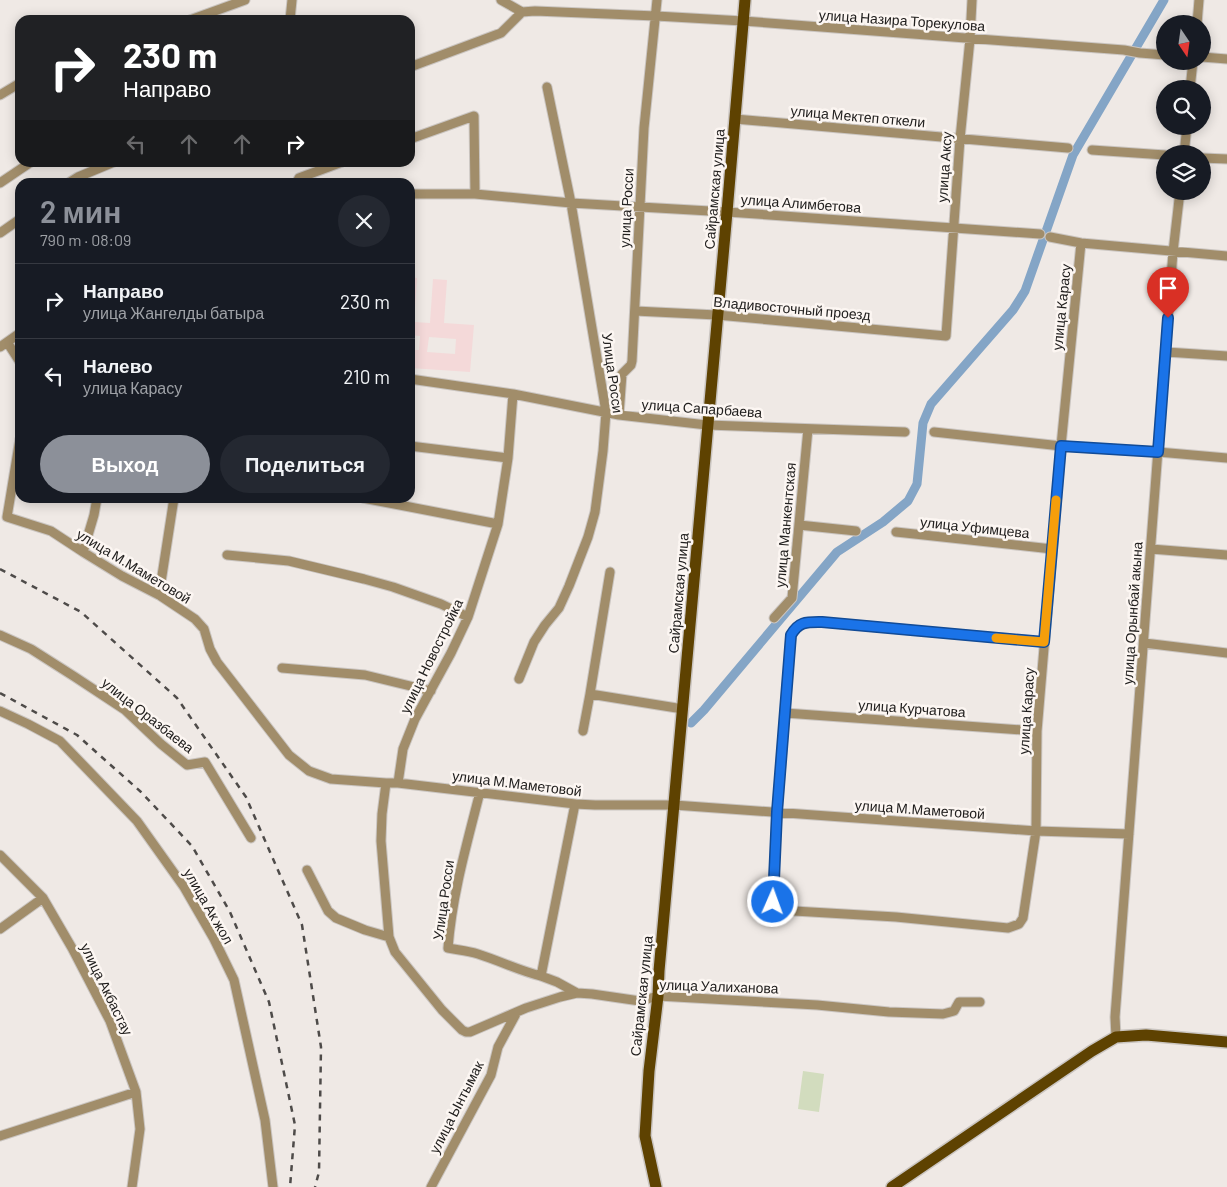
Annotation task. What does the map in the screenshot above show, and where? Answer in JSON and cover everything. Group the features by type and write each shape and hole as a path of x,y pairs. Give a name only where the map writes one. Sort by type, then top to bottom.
{"main road":[{"name":"Сайрамская улица","path":"656,1187 645,1136 648,1071 658,996 745,0"},
{"path":"892,1187 1092,1051 1116,1037 1146,1035 1227,1042"}],"street":[{"path":"204,15 245,0"},
{"path":"290,15 292,0"},
{"path":"415,65 501,32 522,12 501,0"},
{"name":"улица Росси","path":"619,415 622,374 631,365 632,361 644,128 657,0"},
{"name":"улица Аксу","path":"946,336 972,0"},
{"path":"1198,15 1199,0"},
{"name":"улица Назира Торекулова","path":"522,12 535,11 744,21 1124,50 1156,54"},
{"path":"1211,58 1227,59"},
{"path":"0,95 15,86"},
{"name":"Улица Росси","path":"519,679 534,642 544,625 559,608 570,586 588,537 595,512 606,412 571,203 546,87"},
{"path":"415,137 474,116 475,194"},
{"name":"улица Мектеп откели","path":"735,119 1068,148"},
{"path":"1092,150 1156,154"},
{"path":"1211,158 1227,159"},
{"path":"0,183 24,167"},
{"path":"76,178 102,167"},
{"path":"299,178 329,167"},
{"name":"улица Алимбетова","path":"415,194 475,194 571,203 1040,234"},
{"name":"улица Орынбай акына","path":"1116,1037 1115,1016 1173,252 1179,200"},
{"path":"0,233 15,222"},
{"path":"1050,237 1081,243 1227,256"},
{"name":"улица Карасу","path":"777,812 773,902 775,906 781,909 896,917 1008,928 1019,924 1023,918 1036,831 1037,731 1061,446 1081,243"},
{"name":"Владивосточный проезд","path":"635,311 717,314 946,336"},
{"path":"15,336 4,344 15,356"},
{"path":"1166,352 1227,356"},
{"name":"улица Сапарбаева","path":"415,380 513,394 619,415 707,425 905,432"},
{"name":"улица Новостройка","path":"398,782 403,749 416,719 468,617 498,524 508,458 513,394"},
{"name":"улица Манкентская","path":"774,618 792,598 808,429"},
{"path":"934,432 1061,446 1227,458"},
{"path":"415,447 508,458"},
{"name":"улица М.Маметовой","path":"15,469 7,517 51,531 122,576 196,619 204,629 210,649 217,662 288,756 309,771 331,779 386,784 398,782 595,806 674,805 1036,831 1129,834"},
{"path":"83,552 96,503"},
{"path":"159,596 173,503"},
{"path":"389,503 498,524"},
{"path":"798,525 856,530"},
{"name":"улица Уфимцева","path":"896,532 1052,549"},
{"path":"1151,549 1227,556"},
{"path":"228,554 290,561 364,579 441,604 468,617"},
{"path":"583,731 610,572"},
{"path":"777,812 791,635 799,625 806,622 822,622 1044,642"},
{"name":"улица Оразбаева","path":"0,635 31,649 125,710 161,744 186,764 205,762 251,838"},
{"path":"1144,643 1227,653"},
{"path":"282,668 365,675 431,691"},
{"path":"590,694 683,709"},
{"name":"улица Ак жол","path":"0,711 60,741 137,821 184,887 206,924 234,980 266,1120 273,1187"},
{"name":"улица Курчатова","path":"785,713 1037,731"},
{"name":"улица Уалиханова","path":"386,784 381,841 389,937 395,952 442,1010 466,1032 542,1002 578,993 640,1001 658,996 942,1014 954,1010 959,1002 980,1002"},
{"name":"Улица Росси","path":"480,792 463,855 449,929 448,948 476,954 542,976 578,993"},
{"path":"542,976 575,804"},
{"name":"улица Акбастау","path":"0,855 43,898 72,948 110,1022 136,1092 140,1128 132,1187"},
{"path":"307,870 328,911 336,918 365,930 389,937"},
{"path":"0,930 43,898"},
{"name":"улица Ынтымак","path":"431,1187 490,1075 498,1047 517,1012"},
{"path":"0,1136 136,1092"}],"shaded area":[{"path":"415,278 417,278 415,307"},
{"path":"433,279 447,280 444,323 474,325 470,372 415,368 415,350 419,350 420,336 415,336 415,322 430,323","holes":["429,337 456,339 455,354 427,352"]}],"green space":[{"path":"803,1071 824,1074 819,1112 798,1109"}],"waterway":[{"path":"691,723 837,552 883,522 908,501 917,484 923,423 931,404 1013,310 1025,291 1073,155 1164,0"}],"railway":[{"path":"0,569 81,612 177,698 246,797 302,925 321,1047 319,1172 315,1187"},
{"path":"0,693 77,735 141,792 192,846 230,912 269,1002 295,1125 290,1187"}],"slow traffic":[{"path":"996,638 1044,642 1056,500"}],"route":[{"path":"773,902 777,812 791,635 795,628 806,622 822,622 1044,642 1061,446 1158,452 1168,318"}]}
